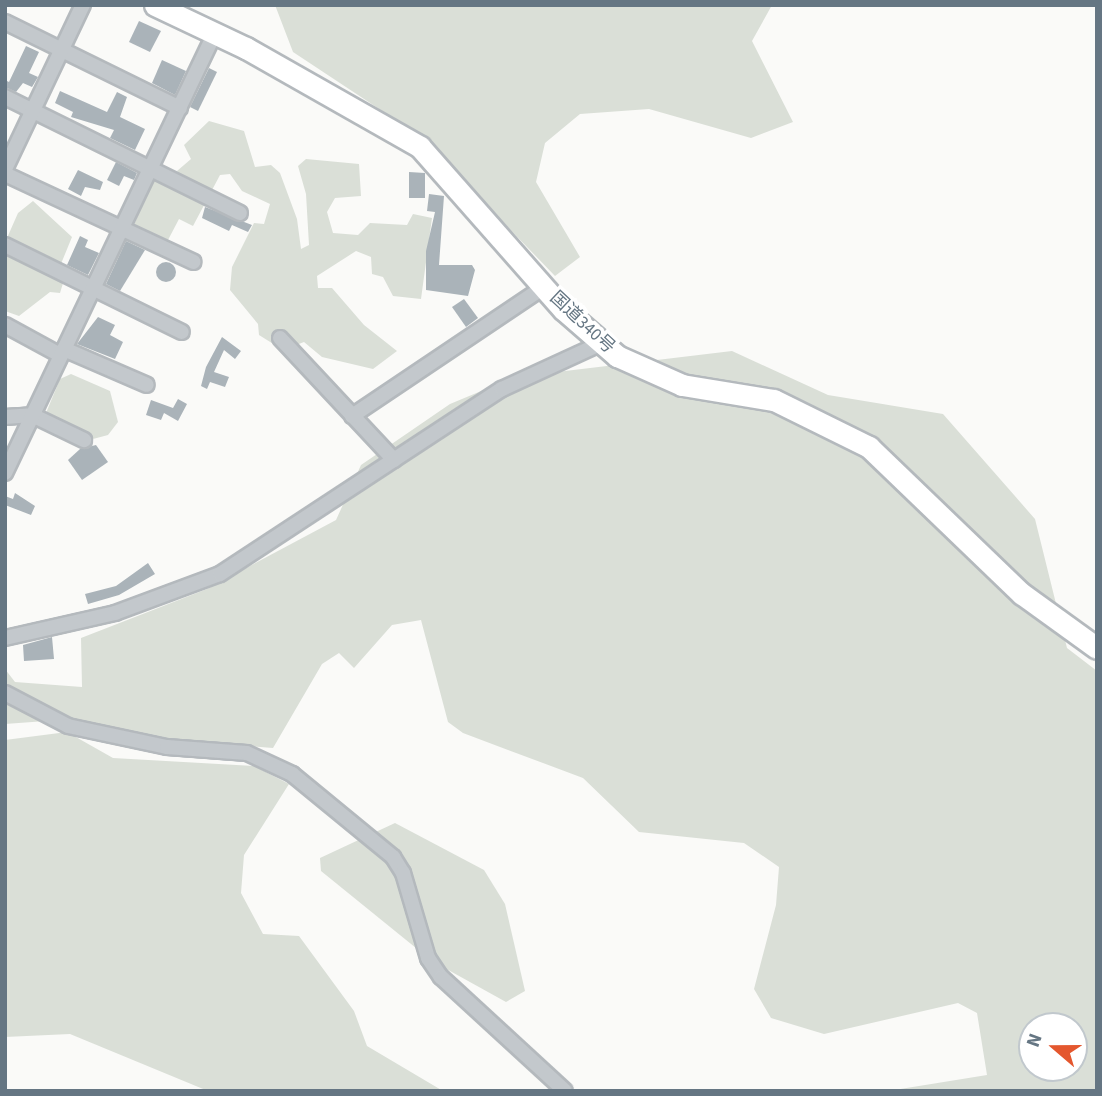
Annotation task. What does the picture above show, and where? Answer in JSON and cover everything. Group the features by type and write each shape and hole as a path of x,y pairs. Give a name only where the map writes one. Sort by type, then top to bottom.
{"highway":[{"name":"国道340号","path":"155,5 215,32 420,147 544,287 600,344 658,378 775,400 847,433 901,477 1022,594 1097,648"}],"street":[{"path":"83,5 5,171 194,262"},
{"path":"5,22 180,108"},
{"path":"5,473 215,32"},
{"path":"5,97 240,213"},
{"path":"5,245 182,332"},
{"path":"352,416 544,287"},
{"path":"5,325 62,352 147,385"},
{"path":"280,338 394,460"},
{"path":"5,638 115,612 220,574 502,389 600,344"},
{"path":"5,417 33,415 84,440"},
{"path":"5,693 68,726 167,747 247,753 292,774 393,857 403,873 428,958 441,977 565,1091"}],"shaded area":[{"path":"275,5 772,5 752,41 793,122 751,138 649,109 580,114 545,143 536,182 580,257 555,276 420,136 293,52"},
{"path":"209,121 244,131 255,167 271,165 280,173 297,219 301,249 309,245 306,194 298,166 306,159 359,164 361,196 335,198 327,212 333,233 358,235 370,223 407,225 413,214 432,218 421,299 393,296 383,277 372,274 371,257 356,251 317,276 318,288 332,288 364,325 397,351 373,369 322,357 304,342 283,350 259,335 258,324 230,290 232,267 254,223 264,224 270,204 242,191 230,174 220,175 193,226 179,219 168,240 134,225 153,178 182,179 177,171 191,159 184,145"},
{"path":"33,201 72,237 56,276 64,280 60,293 50,292 19,316 5,311 7,238 18,213"},
{"path":"732,351 828,395 943,414 1035,519 1067,648 1097,671 1097,1091 888,1091 987,1075 977,1013 958,1003 824,1034 771,1018 754,989 776,905 779,867 744,843 639,832 583,778 463,733 448,722 421,620 392,625 354,668 339,653 322,664 273,748 166,740 73,719 5,724 5,669 15,682 82,687 81,638 207,589 336,520 361,465 450,404 515,377"},
{"path":"71,374 110,391 118,422 108,435 93,439 46,413 60,379"},
{"path":"67,732 113,758 254,766 289,784 244,855 241,893 263,934 299,936 354,1011 367,1046 443,1091 208,1091 70,1034 5,1037 5,740"},
{"path":"395,823 484,870 505,904 525,991 506,1002 432,961 321,871 320,858"}],"building":[{"path":"139,21 161,31 150,52 129,42"},
{"path":"26,46 39,52 29,73 38,77 32,87 23,83 16,92 5,87 5,80 9,82"},
{"path":"162,60 186,71 175,95 152,83"},
{"path":"209,68 217,72 198,111 190,107"},
{"path":"60,91 107,112 117,92 127,97 120,117 145,129 135,150 110,138 114,130 71,117 73,112 55,103"},
{"path":"116,162 137,173 134,180 124,176 119,186 107,180"},
{"path":"78,170 103,182 100,190 85,187 81,196 68,189"},
{"path":"409,172 425,173 425,198 409,198"},
{"path":"429,194 444,196 439,265 472,265 475,270 468,296 426,290 426,251 435,212 427,211"},
{"path":"205,207 252,225 248,232 232,225 229,231 202,218"},
{"path":"80,236 88,240 85,247 99,253 88,275 67,265"},
{"path":"126,241 145,250 120,291 106,284"},
{"path":"166,262 173,265 176,272 173,279 166,282 159,279 156,272 159,265"},
{"path":"464,299 478,318 466,327 452,307"},
{"path":"98,317 115,325 110,335 123,342 115,359 77,344"},
{"path":"222,337 241,351 235,359 224,350 214,372 229,377 225,387 210,382 207,389 201,386 206,367"},
{"path":"178,399 187,404 178,421 164,413 161,420 146,415 151,400 173,408"},
{"path":"96,445 108,462 82,480 68,460 80,449"},
{"path":"15,493 35,506 31,515 5,505 5,496 13,499"},
{"path":"148,563 155,574 119,595 88,604 85,594 116,586"},
{"path":"52,637 54,659 24,661 23,645"}]}
